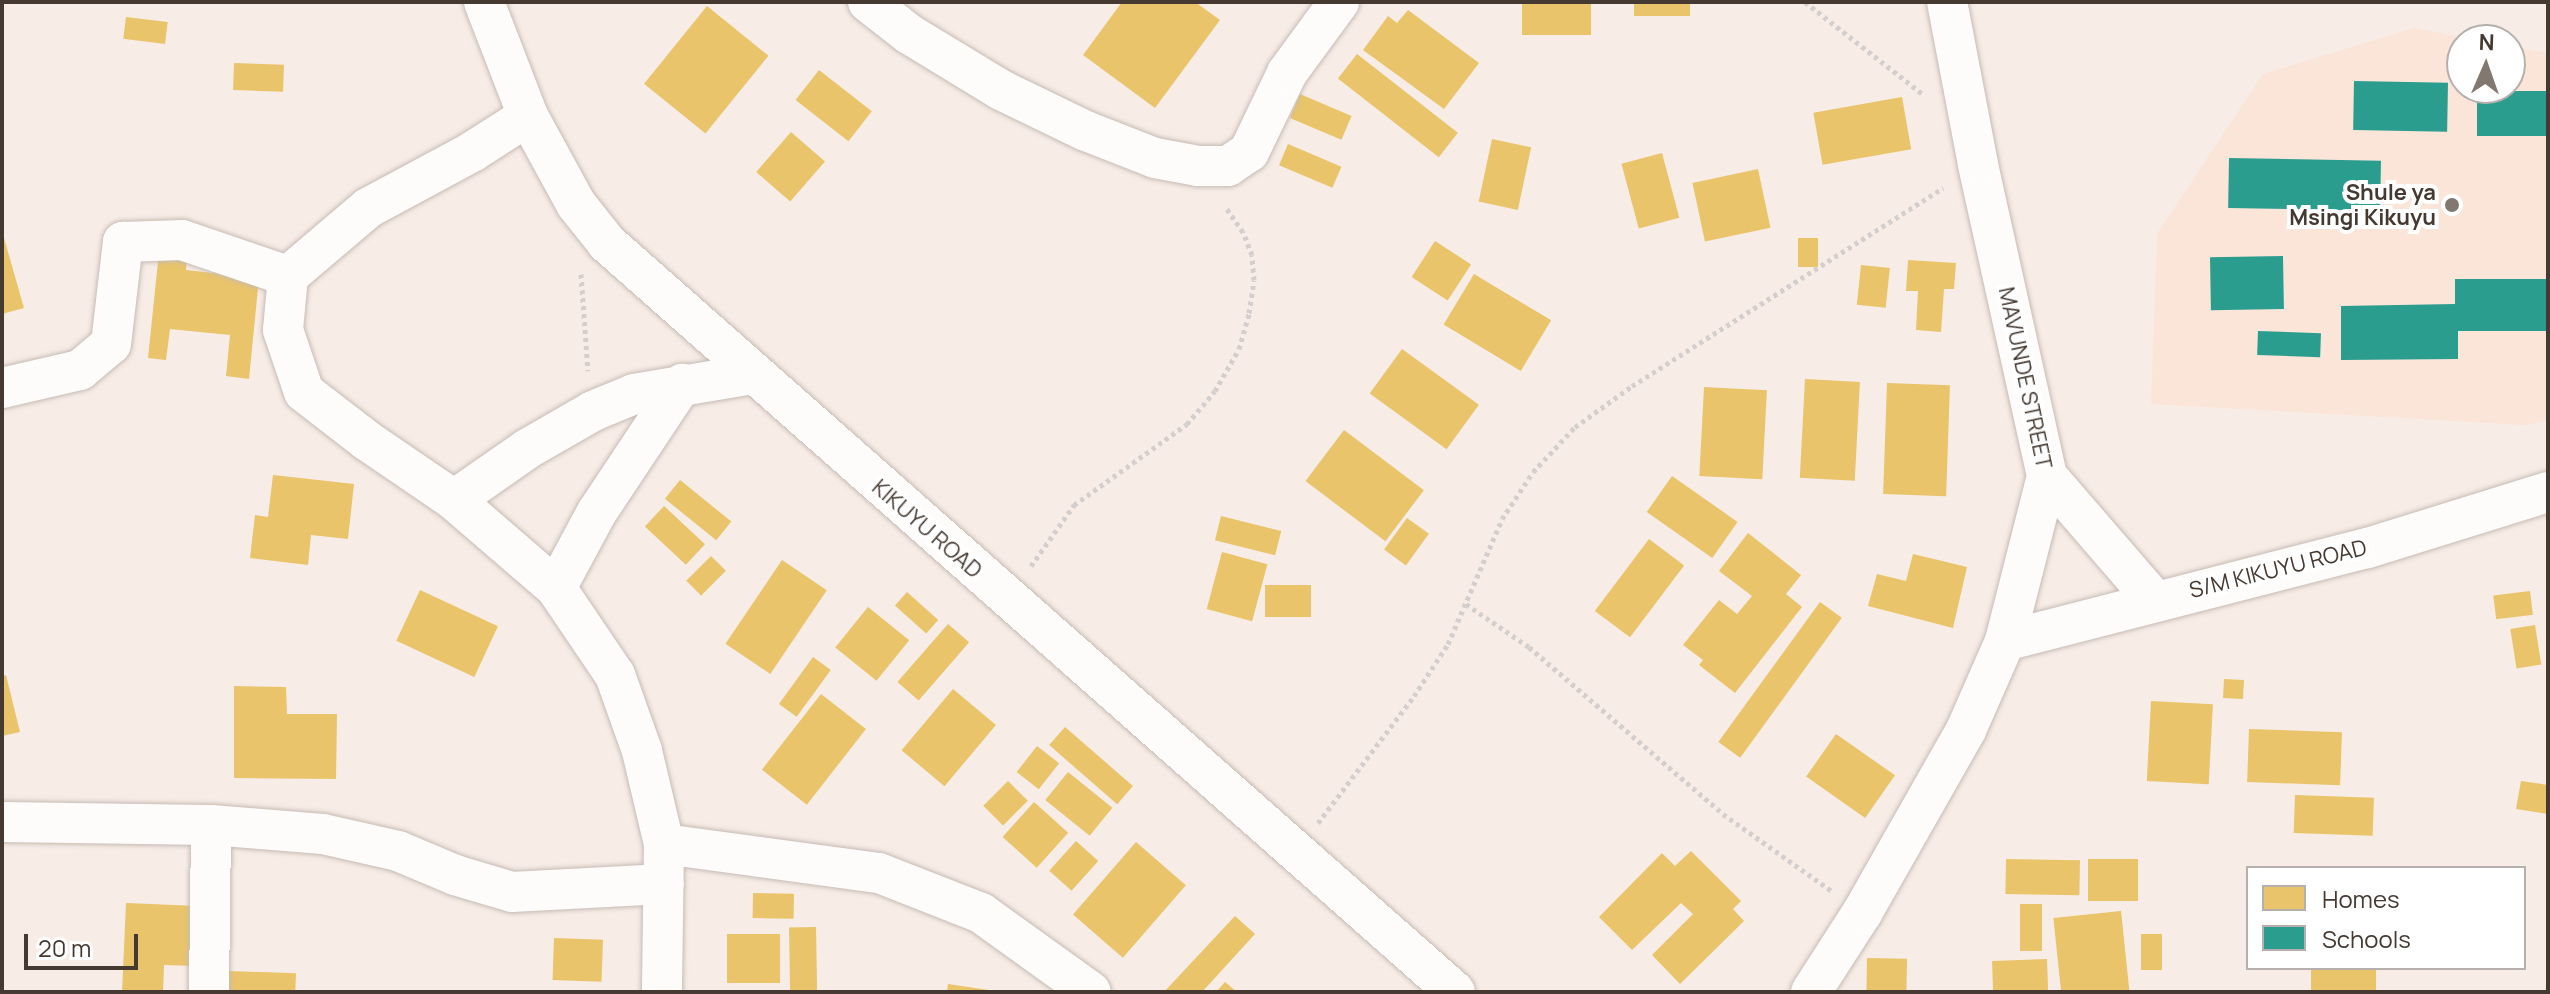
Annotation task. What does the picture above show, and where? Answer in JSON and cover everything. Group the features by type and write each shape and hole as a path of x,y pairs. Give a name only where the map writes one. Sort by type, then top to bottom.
{"street":[{"name":"KIKUYU ROAD","path":"484,2 528,116 576,204 607,243 1449,990"},
{"path":"868,2 909,34 1001,90 1086,131 1155,158 1198,166 1228,166 1249,152 1287,73 1339,2"},
{"path":"1950,20 1970,2"},
{"name":"MAVUNDE STREET","path":"1811,992 1862,913 1966,730 2005,641 2047,476 1974,147 1950,20"},
{"path":"528,116 472,152 368,208 288,276 283,330 304,392 366,440 454,500 556,588 615,675 642,751 664,844 662,992"},
{"path":"2,388 80,370 111,344 123,242 182,240 288,276"},
{"path":"454,500 527,449 593,411 634,394 752,374"},
{"path":"556,588 597,512 682,384"},
{"path":"2047,476 2154,600"},
{"name":"S/M KIKUYU ROAD","path":"2005,641 2154,600 2368,548 2548,492"},
{"path":"2,822 211,825 323,834 398,851 455,875 512,892 664,884"},
{"path":"209,992 211,825"},
{"path":"664,844 879,873 981,913 1091,992"}],"path":[{"path":"1295,852 1414,696 1448,644 1502,519 1533,472 1575,427 1632,386 1869,238 1974,147 1805,2"},
{"path":"1010,601 1048,539 1074,505 1187,424 1215,391 1239,349 1254,280 1252,255 1243,232 1215,198"},
{"path":"580,268 593,411"},
{"path":"1466,604 1529,647 1723,814 1862,913"}],"shaded area":[{"path":"2414,28 2446,34 2446,104 2526,104 2526,49 2548,53 2548,421 2525,425 2151,404 2157,234 2263,74"}],"building: Homes":[{"path":"1122,2 1195,2 1220,20 1155,108 1083,55"},
{"path":"1522,2 1591,2 1591,35 1522,35"},
{"path":"1634,2 1690,2 1690,16 1634,16"},
{"path":"707,6 768,56 705,133 644,84"},
{"path":"1408,10 1479,63 1444,109 1363,50 1388,16 1397,23"},
{"path":"126,17 168,22 165,44 123,39"},
{"path":"1357,54 1458,133 1439,157 1338,78"},
{"path":"234,63 284,65 283,92 233,90"},
{"path":"819,70 872,111 848,141 796,100"},
{"path":"1300,94 1352,116 1341,140 1290,118"},
{"path":"1902,97 1911,149 1823,165 1813,113"},
{"path":"791,132 825,162 790,202 756,172"},
{"path":"1492,139 1531,147 1518,210 1479,202"},
{"path":"1288,144 1341,167 1332,188 1279,165"},
{"path":"1662,153 1679,218 1639,229 1621,164"},
{"path":"1758,169 1770,228 1705,242 1692,183"},
{"path":"2,231 24,308 2,314"},
{"path":"1798,238 1818,238 1818,267 1798,267"},
{"path":"1435,241 1471,264 1448,300 1412,277"},
{"path":"159,252 187,254 186,270 259,278 249,379 226,376 230,335 170,329 166,360 148,358"},
{"path":"1908,260 1956,263 1954,289 1944,289 1941,332 1916,330 1918,291 1906,291"},
{"path":"1861,265 1890,268 1886,308 1857,305"},
{"path":"1474,274 1551,320 1521,371 1444,325"},
{"path":"1402,349 1479,405 1447,449 1370,393"},
{"path":"1805,379 1860,382 1855,481 1800,478"},
{"path":"1887,383 1950,385 1946,496 1883,494"},
{"path":"1704,387 1767,390 1762,479 1699,476"},
{"path":"1344,430 1424,490 1385,541 1305,481"},
{"path":"273,475 354,484 348,539 311,535 308,565 250,558 255,515 268,517"},
{"path":"1672,476 1738,522 1712,558 1647,512"},
{"path":"680,480 731,522 716,540 665,499"},
{"path":"664,506 705,544 686,565 645,526"},
{"path":"1221,516 1281,531 1275,555 1215,540"},
{"path":"1407,518 1429,534 1406,565 1384,550"},
{"path":"1748,533 1801,575 1786,594 1802,607 1735,693 1699,665 1703,660 1683,645 1719,600 1737,614 1752,596 1719,571"},
{"path":"1649,539 1684,565 1630,637 1595,611"},
{"path":"1222,552 1267,564 1252,621 1207,609"},
{"path":"1913,554 1967,567 1953,628 1868,606 1877,574 1906,581"},
{"path":"711,556 726,571 701,596 686,581"},
{"path":"782,560 827,590 770,674 726,644"},
{"path":"1265,585 1311,585 1311,617 1265,617"},
{"path":"420,590 498,626 474,677 396,641"},
{"path":"2530,591 2533,615 2496,619 2493,596"},
{"path":"907,592 938,620 926,633 895,605"},
{"path":"1820,602 1842,618 1740,758 1718,742"},
{"path":"868,607 909,640 876,681 835,647"},
{"path":"948,624 969,642 919,700 897,682"},
{"path":"2535,625 2541,665 2517,668 2510,629"},
{"path":"813,657 831,670 797,717 779,704"},
{"path":"6,675 20,732 2,736 2,676"},
{"path":"2224,679 2244,680 2243,699 2223,698"},
{"path":"234,686 286,687 287,714 337,714 336,779 234,778"},
{"path":"953,689 996,725 944,786 902,750"},
{"path":"821,694 866,729 807,805 762,770"},
{"path":"2151,701 2213,704 2209,784 2147,781"},
{"path":"1065,727 1133,786 1117,804 1049,745"},
{"path":"2249,729 2342,732 2340,785 2247,782"},
{"path":"1836,734 1895,775 1865,818 1806,777"},
{"path":"1037,746 1059,763 1039,789 1017,772"},
{"path":"1068,772 1112,808 1090,836 1045,800"},
{"path":"1008,781 1028,801 1003,826 983,806"},
{"path":"2521,781 2548,785 2548,814 2516,809"},
{"path":"2295,795 2374,798 2373,836 2294,833"},
{"path":"1034,802 1068,833 1037,868 1003,837"},
{"path":"1076,841 1098,861 1072,891 1049,871"},
{"path":"1136,842 1186,885 1123,958 1073,914"},
{"path":"1691,851 1741,901 1733,909 1744,921 1680,984 1652,955 1693,914 1681,903 1632,950 1599,917 1662,853 1675,866"},
{"path":"2006,859 2080,860 2079,895 2005,894"},
{"path":"2088,859 2138,859 2138,901 2088,901"},
{"path":"753,893 794,894 794,919 753,918"},
{"path":"126,903 198,906 196,966 164,965 163,992 122,992"},
{"path":"2020,904 2042,904 2042,951 2020,951"},
{"path":"2121,911 2129,992 2061,992 2053,918"},
{"path":"1235,916 1255,934 1202,992 1164,992"},
{"path":"789,927 816,927 817,992 790,992"},
{"path":"727,934 780,934 780,983 727,983"},
{"path":"2141,934 2162,934 2162,970 2141,970"},
{"path":"554,938 603,940 602,982 553,980"},
{"path":"1867,958 1907,959 1906,992 1866,992"},
{"path":"2047,959 2048,992 1993,992 1992,961"},
{"path":"2311,970 2376,970 2376,992 2311,992"},
{"path":"229,971 296,973 295,992 228,992"},
{"path":"1225,982 1237,992 1216,992"},
{"path":"948,984 989,990 989,992 947,992"}],"building: Schools":[{"path":"2354,81 2446,83 2447,132 2353,130"},
{"path":"2526,91 2548,91 2548,136 2477,136 2477,104 2526,104"},
{"path":"2229,158 2381,161 2380,211 2228,208"},
{"path":"2283,256 2284,309 2211,310 2210,257"},
{"path":"2455,279 2548,279 2548,331 2458,331 2458,359 2341,360 2341,306 2455,304"},
{"path":"2258,331 2321,333 2320,357 2257,355"}],"place":[{"name":"Shule ya Msingi Kikuyu","path":"2452,205"}]}
